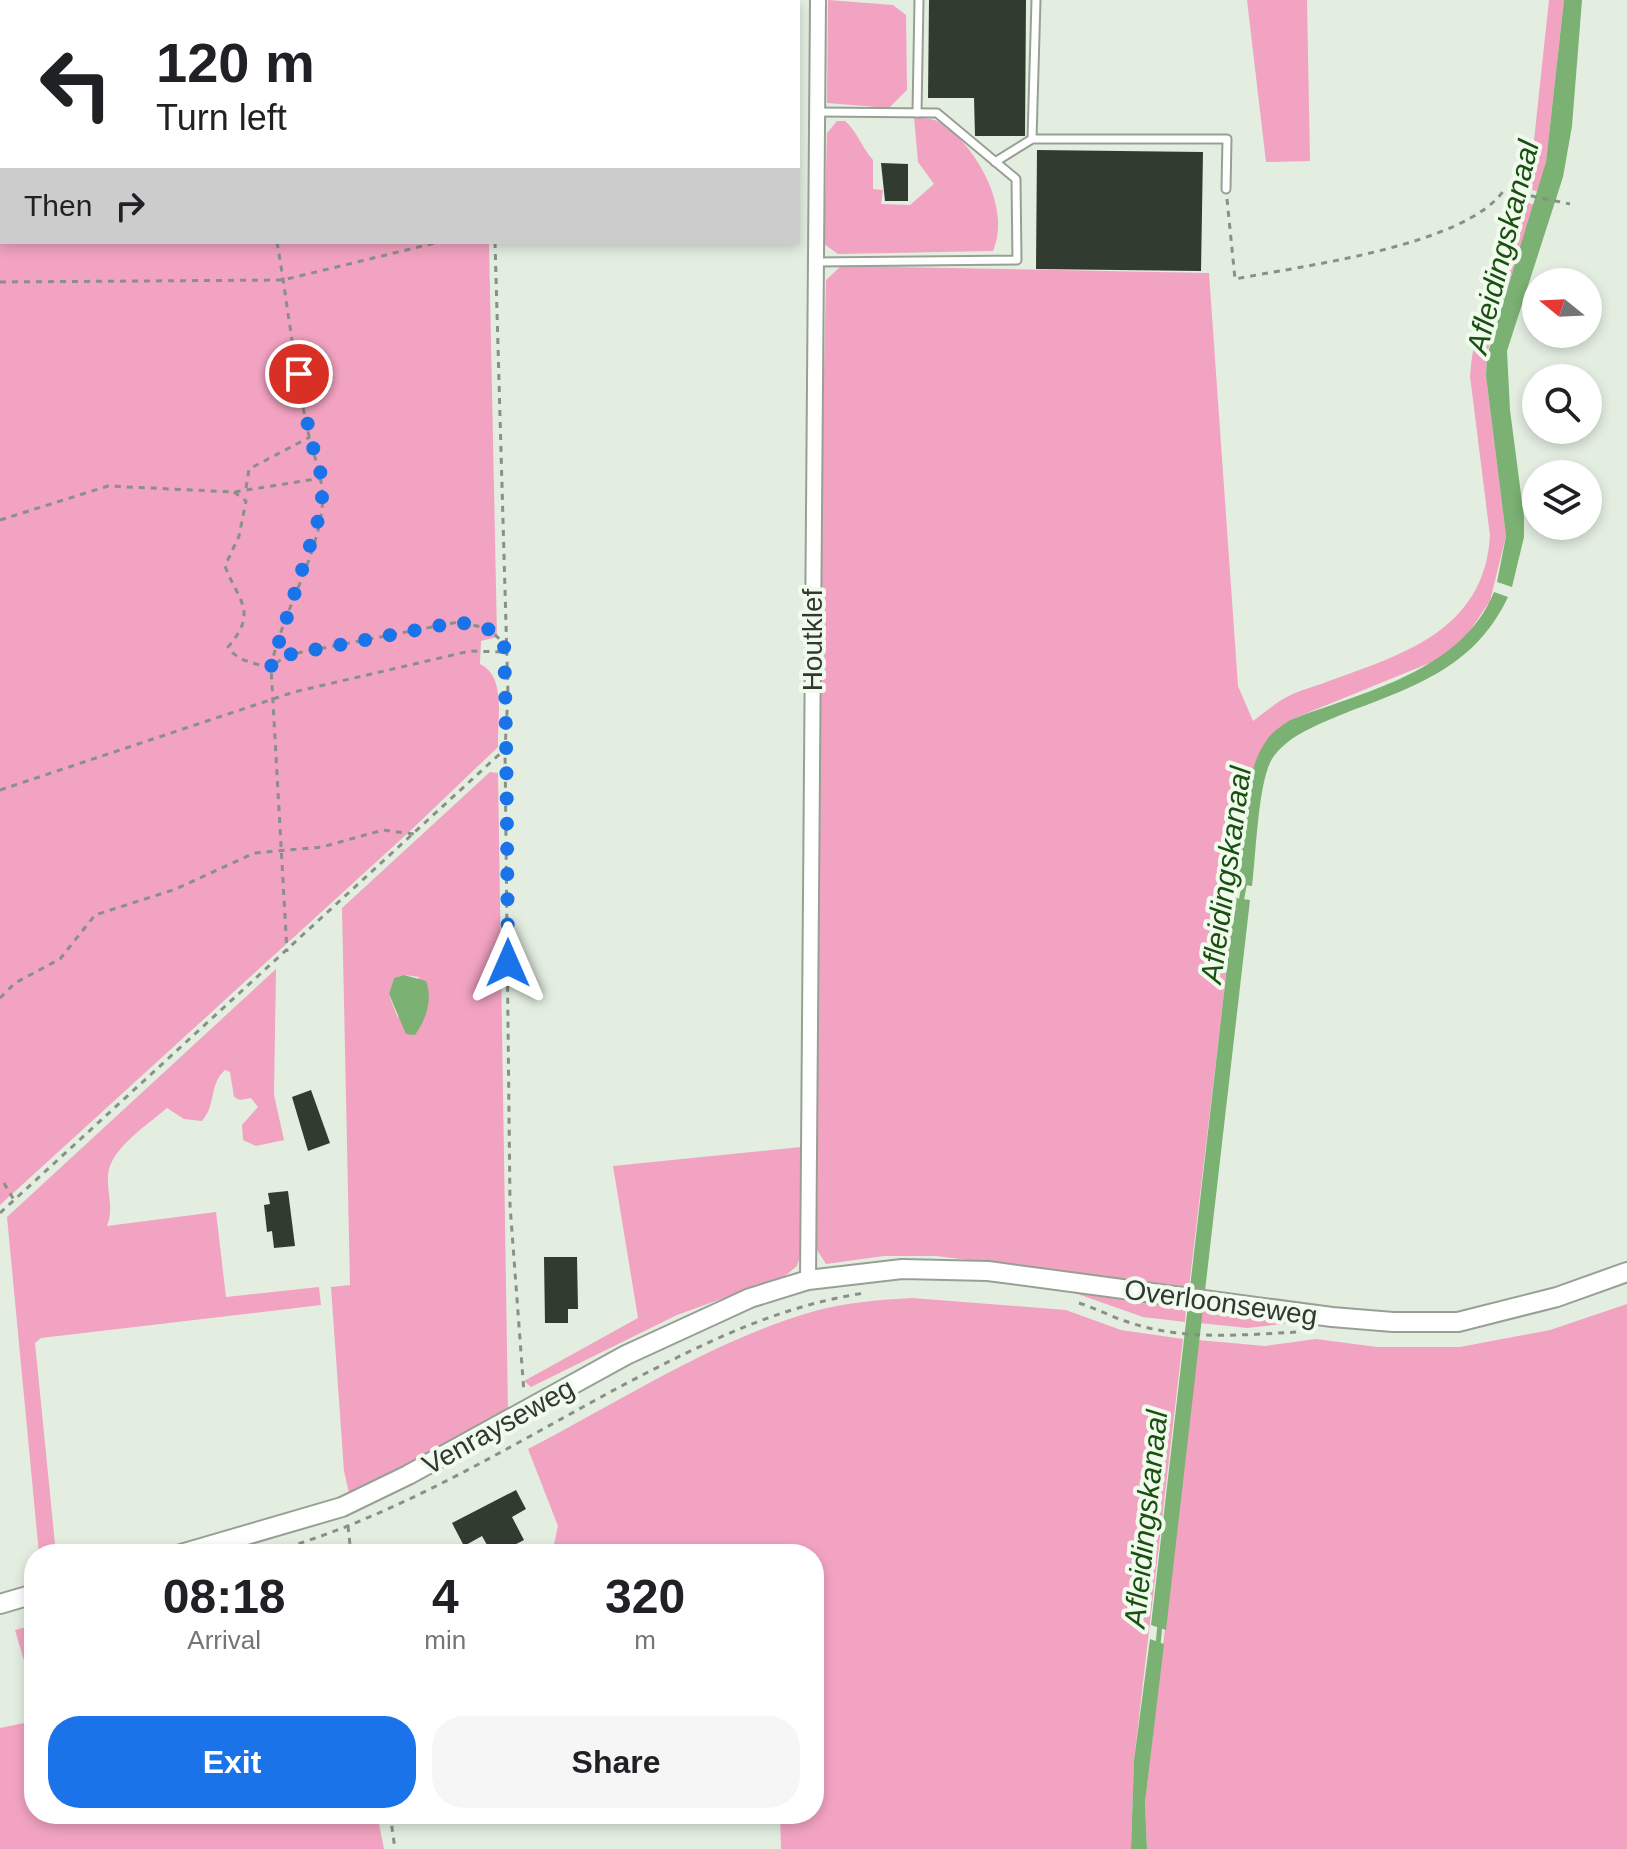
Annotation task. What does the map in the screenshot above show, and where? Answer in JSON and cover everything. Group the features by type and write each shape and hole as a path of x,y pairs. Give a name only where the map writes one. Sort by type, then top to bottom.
{"street":[{"name":"Houtklef","path":"808,1280 818,0"},
{"name":"Overloonseweg","path":"808,1280 902,1269 973,1271 1332,1317 1458,1322 1557,1297 1627,1272"},
{"name":"Venrayseweg","path":"215,1544 342,1507 528,1411 626,1355 750,1298 808,1280"},
{"path":"0,1604 24,1597"}],"lane":[{"path":"917,113 919,0"},
{"path":"1032,139 1036,0"},
{"path":"815,262 1017,260 1016,179 937,113 816,112"},
{"path":"995,162 1032,139 1227,139 1226,189"}],"path":[{"path":"1226,189 1235,279 1409,243 1478,215 1504,190 1570,204"},
{"path":"277,244 310,437 322,478 322,508 313,543 276,642 271,667 287,952"},
{"path":"0,282 283,280 431,244"},
{"path":"495,244 504,643 508,694 505,750 510,1205 521,1379 528,1411"},
{"path":"246,490 249,469 277,451 310,437"},
{"path":"0,520 108,486 234,492 322,478"},
{"path":"234,492 246,501 245,515 225,566 244,603 245,622 228,647 233,654 251,664 271,667 287,655 458,622 487,628 504,643"},
{"path":"0,790 294,692 470,651 505,652"},
{"path":"0,1213 505,750"},
{"path":"0,998 15,983 60,959 95,915 176,889 254,853 322,847 383,830 414,834"},
{"path":"4,1183 14,1200"},
{"name":"Venrayseweg","path":"295,1544 349,1527 438,1484 701,1344 806,1304 875,1292"},
{"name":"Overloonseweg","path":"1075,1301 1126,1322 1209,1334"},
{"path":"349,1527 350,1544"},
{"path":"391,1824 395,1849"}],"shaded area":[{"path":"828,0 893,5 906,15 907,90 889,108 827,103"},
{"path":"1247,0 1307,0 1310,161 1266,162"},
{"path":"1549,0 1564,0 1546,162 1539,192 1525,188 1532,159"},
{"path":"1564,0 1582,0 1572,126 1563,177 1534,268 1522,268 1522,304 1507,351 1523,540 1512,587 1497,582 1506,536 1486,376 1487,356 1546,162"},
{"path":"914,117 939,122 953,132 977,161 987,179 998,216 998,234 993,251 838,254 824,244 827,133 837,121 845,121 873,160 873,189 883,190 881,204 910,205 934,184 918,162"},
{"path":"1521,201 1535,205 1487,356 1486,376 1506,536 1490,601 1463,641 1437,660 1290,720 1248,793 1189,1287 936,1256 884,1256 826,1264 815,1247 814,824 826,280 841,266 1209,273 1238,686 1253,721 1288,696 1411,648 1435,634 1456,616 1473,595 1484,568 1490,536 1470,376 1477,331"},
{"path":"0,244 489,244 497,637 481,641 480,664 488,670 497,689 498,747 0,1205"},
{"path":"1494,592 1508,597 1494,622 1458,660 1414,686 1311,728 1278,751 1267,770 1264,784 1252,886 1236,884 1249,786 1261,750 1270,736 1290,720 1407,676 1434,660 1459,642 1479,619"},
{"path":"490,772 498,773 508,1413 350,1497 344,1471 331,1287 350,1285 342,908","holes":["404,975 419,977 398,1018 389,995 394,978"]},
{"path":"1235,898 1250,900 1166,1630 1151,1625"},
{"path":"276,969 274,1095 284,1140 256,1146 243,1140 242,1125 258,1107 251,1098 240,1100 234,1097 230,1072 225,1070 202,1121 184,1119 167,1108 116,1155 108,1175 110,1207 107,1226 216,1212 226,1297 319,1287 321,1305 41,1338 35,1343 55,1544 38,1544 7,1217"},
{"path":"404,975 426,981 428,988 427,1009 415,1035 406,1034 389,994 394,978"},
{"path":"801,1147 800,1256 797,1266 785,1276 677,1315 531,1387 524,1381 638,1318 613,1166"},
{"path":"1069,1291 1186,1308 1185,1322 1143,1317"},
{"path":"912,1298 1066,1310 1121,1330 1183,1339 1134,1760 1131,1849 781,1849 780,1824 824,1824 824,1544 554,1544 558,1526 528,1449 740,1338 815,1311"},
{"path":"1627,1304 1627,1849 1147,1849 1145,1803 1198,1340 1265,1346 1316,1339 1377,1347 1460,1347 1550,1330"},
{"path":"1201,1310 1291,1323 1247,1328 1200,1323"},
{"path":"24,1628 24,1661 15,1630"},
{"path":"1150,1639 1164,1644 1145,1803 1147,1849 1131,1849 1134,1760"},
{"path":"24,1723 24,1824 379,1824 384,1849 0,1849 0,1728"}],"building":[{"path":"929,0 1026,0 1025,136 975,136 974,98 928,98"},
{"path":"1037,150 1203,152 1201,271 1036,269"},
{"path":"881,163 908,164 908,201 885,201"},
{"path":"311,1090 330,1143 308,1151 292,1097"},
{"path":"288,1191 295,1246 274,1248 272,1231 267,1232 264,1205 270,1204 268,1193"},
{"path":"544,1257 577,1257 578,1309 568,1309 568,1323 545,1323"},
{"path":"516,1490 526,1509 512,1517 524,1540 516,1544 486,1544 482,1536 463,1544 452,1523"}],"waterway":[{"name":"Afleidingskanaal","path":"1241,902 1245,881"},
{"name":"Afleidingskanaal","path":"1158,1645 1160,1624"}],"route":[{"path":"299,374 310,437 322,478 322,508 313,543 276,642 271,667 287,655 458,622 487,628 504,643 508,694 505,750 508,963"}]}
